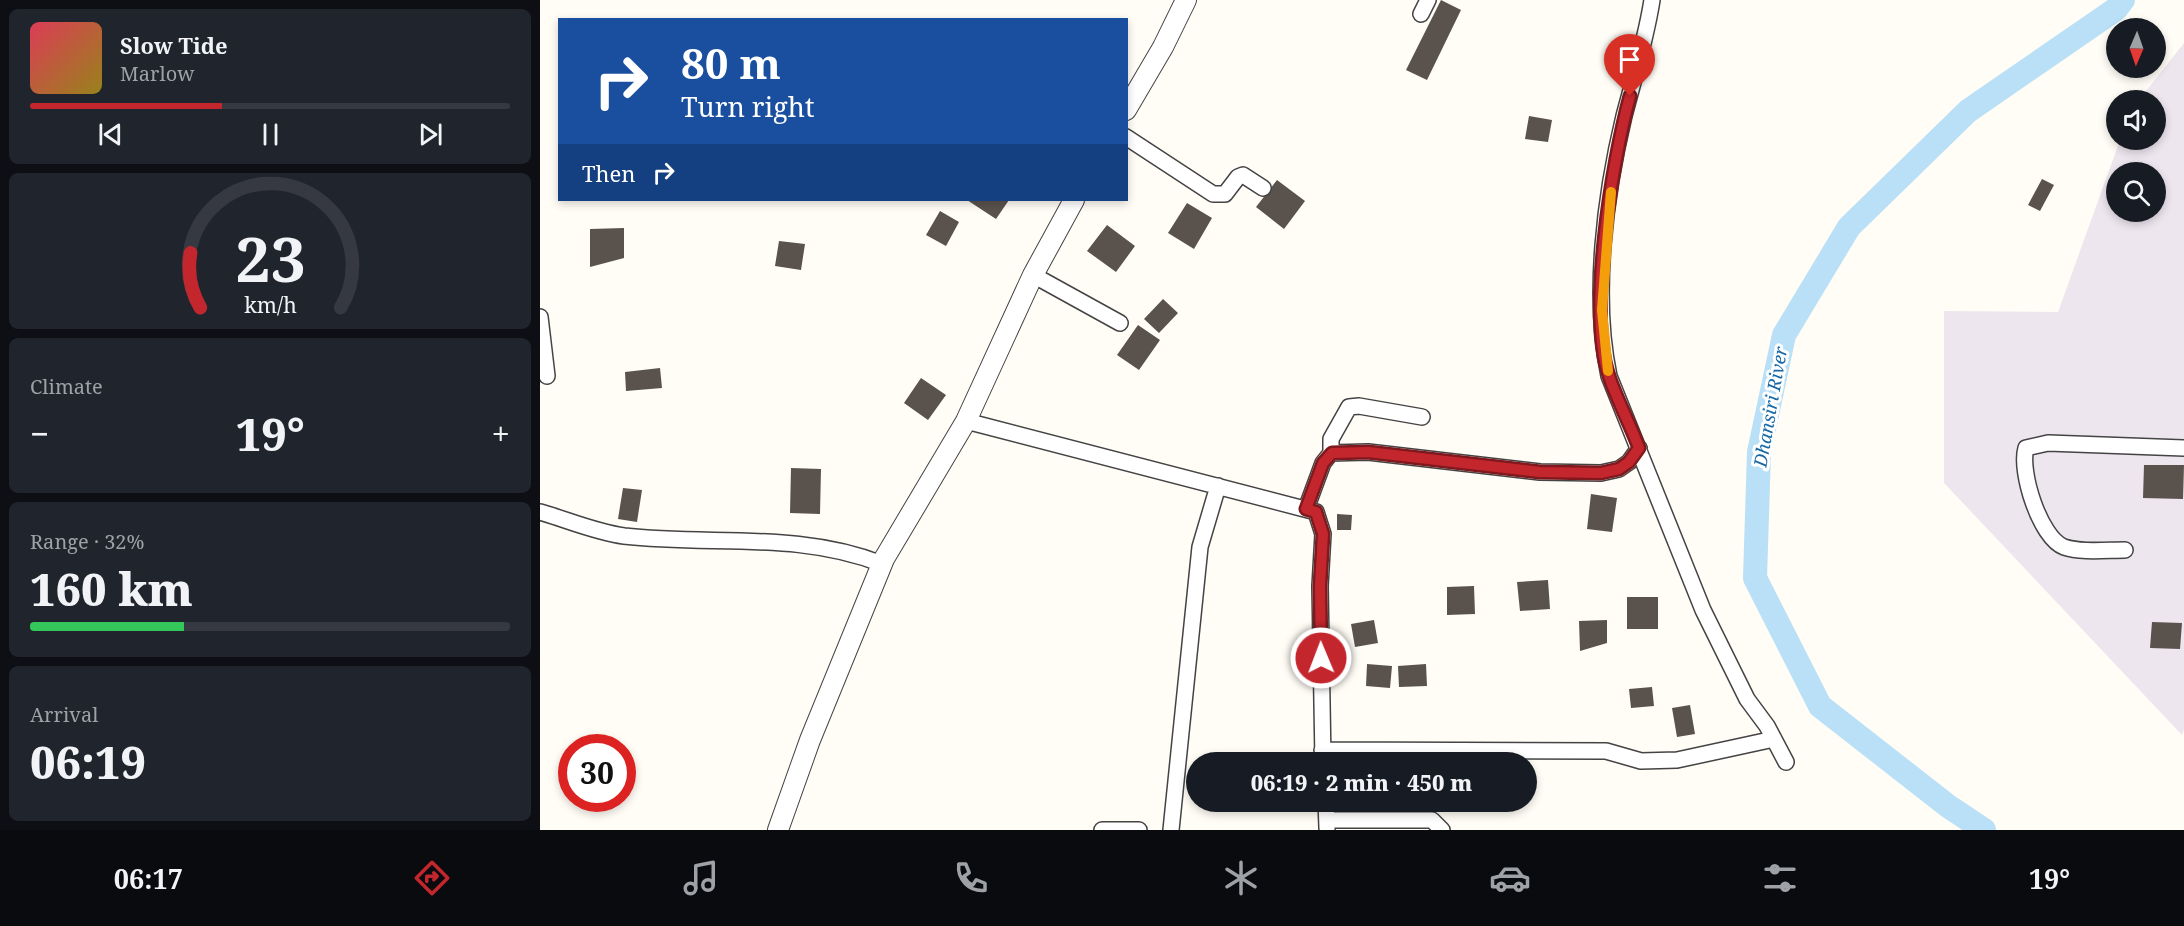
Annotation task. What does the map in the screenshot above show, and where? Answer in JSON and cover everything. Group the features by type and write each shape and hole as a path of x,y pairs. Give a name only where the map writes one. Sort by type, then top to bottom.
{"street":[{"path":"1128,107 1164,47 1186,0"},
{"path":"1652,0 1613,177 1607,219 1602,298 1604,354 1609,376 1639,448 1670,533 1703,610 1748,699 1786,762"},
{"path":"1128,138 1213,194 1225,194 1238,177 1244,175 1263,188"},
{"path":"778,830 810,740 882,564 966,421 1034,276 1073,201"},
{"path":"1034,276 1120,323"},
{"path":"540,317 547,376"},
{"path":"1306,509 1323,463 1332,453 1331,439 1349,407 1359,406 1422,417"},
{"path":"966,421 1316,512 1323,534 1320,586 1323,752"},
{"path":"2125,550 2067,549 2058,544 2046,530 2025,476 2023,459 2026,448 2048,443 2184,448"},
{"path":"1332,453 1368,452 1540,472 1601,473 1619,469 1629,462 1639,448"},
{"path":"1171,830 1200,547 1218,486"},
{"path":"540,512 622,536 782,541 844,551 882,564"},
{"path":"1537,752 1606,751 1647,762 1691,758 1774,739"},
{"path":"1327,825 1432,820 1442,830"},
{"path":"1102,830 1139,830"}],"shaded area":[{"path":"2184,43 2184,730 2182,735 1944,483 1944,311 2058,312 2106,179 2106,222 2166,222 2166,162 2112,162 2116,150 2166,150 2166,90 2147,90 2156,78 2166,78 2166,66"}],"building":[{"path":"1441,0 1461,10 1427,80 1406,70"},
{"path":"1529,116 1552,120 1548,142 1525,139"},
{"path":"2042,179 2054,185 2040,211 2028,205"},
{"path":"1277,180 1305,201 1284,229 1256,207"},
{"path":"969,201 1008,201 996,219"},
{"path":"1187,203 1212,218 1194,249 1168,233"},
{"path":"940,211 959,222 946,246 926,235"},
{"path":"1107,225 1135,246 1116,272 1087,251"},
{"path":"624,228 624,258 590,267 590,229"},
{"path":"779,241 805,244 801,270 775,266"},
{"path":"1163,299 1178,313 1159,333 1144,319"},
{"path":"1138,325 1160,340 1139,370 1117,355"},
{"path":"660,368 662,388 626,391 625,372"},
{"path":"921,378 946,395 928,420 904,403"},
{"path":"2144,465 2184,465 2183,499 2143,498"},
{"path":"791,468 821,469 820,514 790,513"},
{"path":"623,488 642,490 637,522 618,519"},
{"path":"1591,494 1617,498 1612,532 1587,529"},
{"path":"1337,514 1352,515 1351,530 1337,530"},
{"path":"1548,580 1550,609 1520,611 1517,582"},
{"path":"1474,586 1475,614 1447,615 1447,587"},
{"path":"1627,597 1658,597 1658,629 1627,629"},
{"path":"1374,620 1378,643 1355,647 1351,624"},
{"path":"1607,620 1607,643 1580,651 1579,621"},
{"path":"2152,622 2182,623 2180,649 2150,648"},
{"path":"1367,664 1392,666 1390,688 1366,686"},
{"path":"1426,664 1427,686 1399,687 1398,666"},
{"path":"1652,687 1654,706 1631,708 1629,689"},
{"path":"1690,705 1695,734 1677,737 1672,708"}],"waterway":[{"name":"Dhansiri River","path":"1984,830 1948,806 1820,706 1755,578 1759,452 1784,335 1849,227 1968,111 2116,9 2123,0"}],"slow traffic":[{"path":"1608,371 1604,354 1602,310 1603,264 1611,192"}],"route":[{"path":"1321,658 1320,586 1323,534 1316,512 1306,509 1323,463 1332,453 1368,452 1540,472 1601,473 1619,469 1629,462 1639,448 1609,376 1604,354 1602,310 1607,219 1624,118 1630,96"}]}
